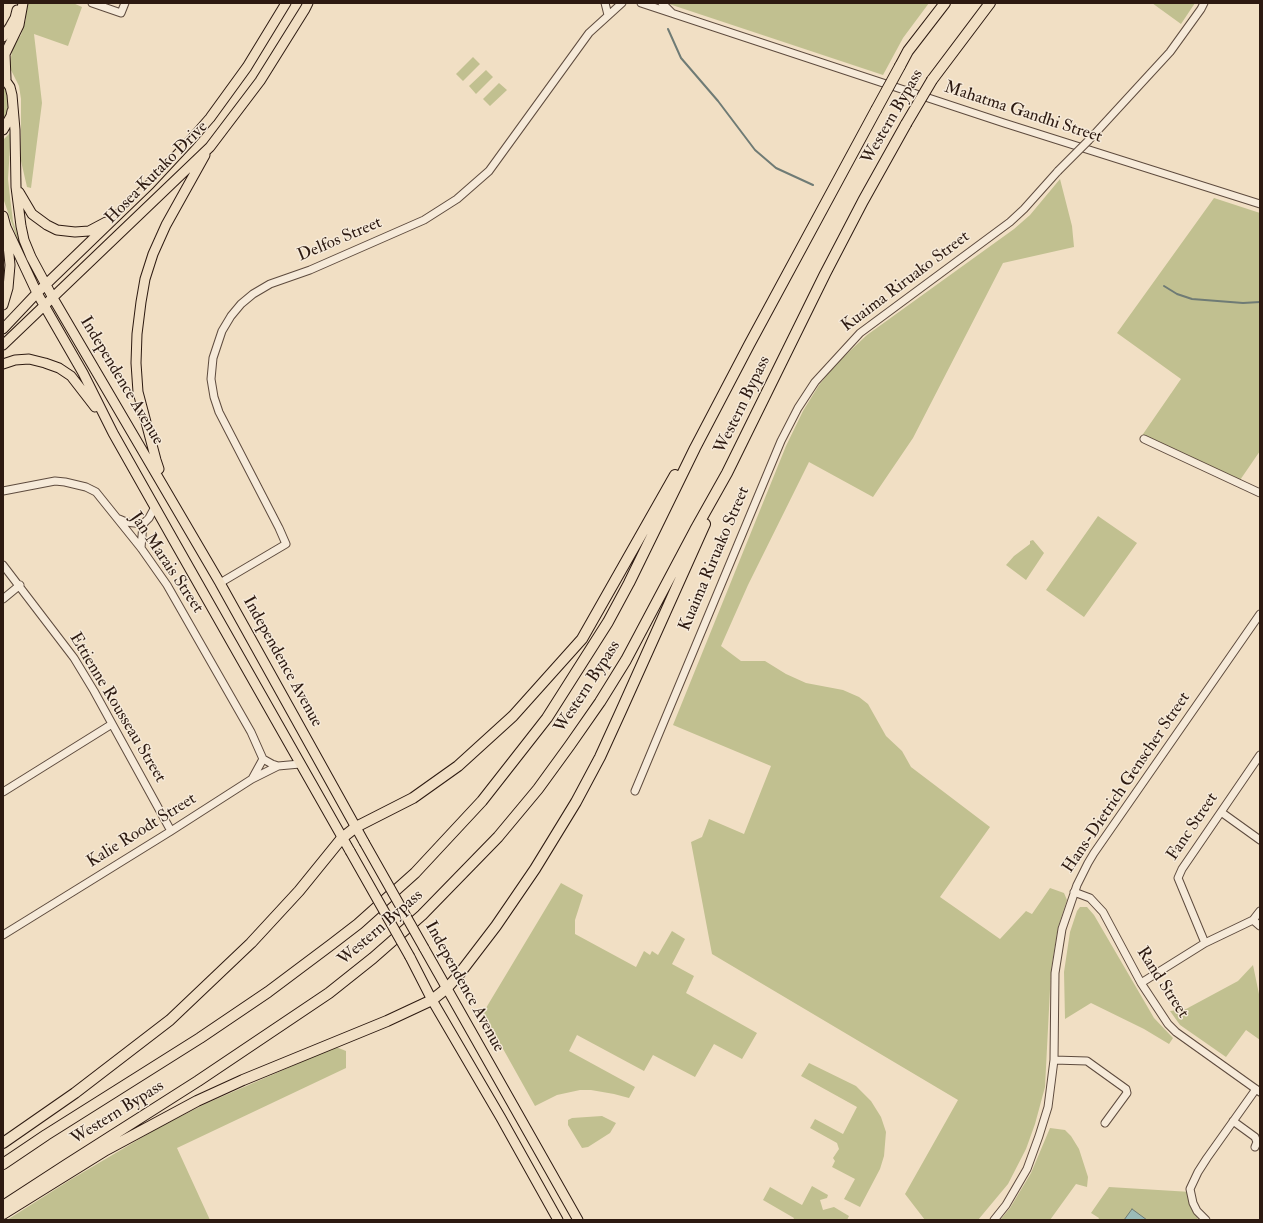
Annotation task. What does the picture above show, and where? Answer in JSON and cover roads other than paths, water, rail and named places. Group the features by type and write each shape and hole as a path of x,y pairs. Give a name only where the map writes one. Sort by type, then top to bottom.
{"highway":[{"name":"Western Bypass","path":"3,1164 46,1135 200,1038 268,992 353,928 415,873 482,801 547,718 611,616 632,577 695,448 749,345 908,51 944,3"},
{"name":"Western Bypass","path":"3,1206 211,1073 323,998 373,958 422,915 498,837 538,789 600,702 626,660 727,472 863,200 906,124 932,80 990,3"},
{"path":"3,1142 75,1093 170,1020 252,943 299,891 342,838 356,827 413,798 458,766 513,716 582,640 680,465 695,448"},
{"path":"3,1214 106,1150 196,1100 387,1021 432,1000 447,988 500,920 535,869 576,802 600,757 727,472"}],"main road":[{"path":"3,36 15,18 18,3"},
{"name":"Independence Avenue","path":"23,3 19,25 5,54 4,78 12,95 15,130 16,187 21,226 24,240 31,257 53,298 220,582 364,842 578,1220"},
{"name":"Hosea Kutako Drive","path":"3,329 37,293 166,167 210,118 248,67 286,3"},
{"name":"Hosea Kutako Drive","path":"3,346 210,147 260,81 307,5"},
{"path":"3,130 11,116 13,104"},
{"path":"172,500 156,460 138,392 136,362 137,334 144,287 153,254 166,225 210,147"},
{"path":"16,187 32,214 57,230 75,232 89,231 115,218"},
{"name":"Independence Avenue","path":"3,216 6,227 37,293 83,374 114,433 410,957 432,1000 501,1118 558,1220"},
{"path":"3,305 8,288 10,264 6,227"},
{"path":"3,364 15,360 29,359 59,368 71,376 114,433"}],"street":[{"path":"92,3 122,13 124,3"},
{"path":"605,3 608,15"},
{"name":"Delfos Street","path":"220,582 286,544 219,412 214,397 211,379 213,358 222,331 231,316 241,304 253,294 264,288 310,270 424,220 457,199 489,172 583,41 592,30 622,3"},
{"name":"Mahatma Gandhi Street","path":"641,3 1011,125 1260,204"},
{"path":"662,3 674,14"},
{"name":"Kuaima Riruako Street","path":"635,791 781,441 798,408 815,382 860,333 1024,210 1058,171 1089,140 1170,52 1204,3"},
{"path":"1144,439 1260,493"},
{"name":"Jan Marais Street","path":"3,491 55,481 86,486 96,492 141,548 167,585 251,732 263,759"},
{"path":"141,548 143,524 149,518 155,507"},
{"path":"117,518 126,522 143,524"},
{"name":"Ettienne Rousseau Street","path":"3,565 20,585 74,658 94,691 171,831"},
{"path":"3,599 20,585"},
{"name":"Hans-Dietrich Genscher Street","path":"993,1220 1001,1212 1022,1178 1039,1136 1048,1107 1054,1060 1055,973 1062,929 1074,892 1088,863 1260,614"},
{"path":"3,792 112,724"},
{"name":"Fanc Street","path":"1205,943 1178,878 1182,869 1260,755"},
{"path":"252,779 263,759 278,766"},
{"name":"Kalie Roodt Street","path":"3,935 252,779 278,766 300,764"},
{"path":"1221,812 1260,840"},
{"name":"Rand Street","path":"1074,892 1090,898 1103,912 1141,983 1164,1018 1176,1032 1258,1090"},
{"path":"1141,983 1205,943 1253,920 1260,911"},
{"path":"1253,920 1260,926"},
{"path":"1054,1060 1087,1061 1126,1089 1127,1093 1105,1123"},
{"path":"1206,1220 1197,1211 1193,1203 1190,1189 1198,1172 1233,1121 1258,1090"},
{"path":"1233,1121 1255,1137 1257,1142 1255,1146"}],"water":[{"path":"1132,1209 1147,1220 1124,1220"}],"waterway":[{"path":"668,29 681,58 718,101 755,150 776,168 813,185"},
{"path":"1164,286 1177,294 1192,299 1243,303 1260,302"}]}
